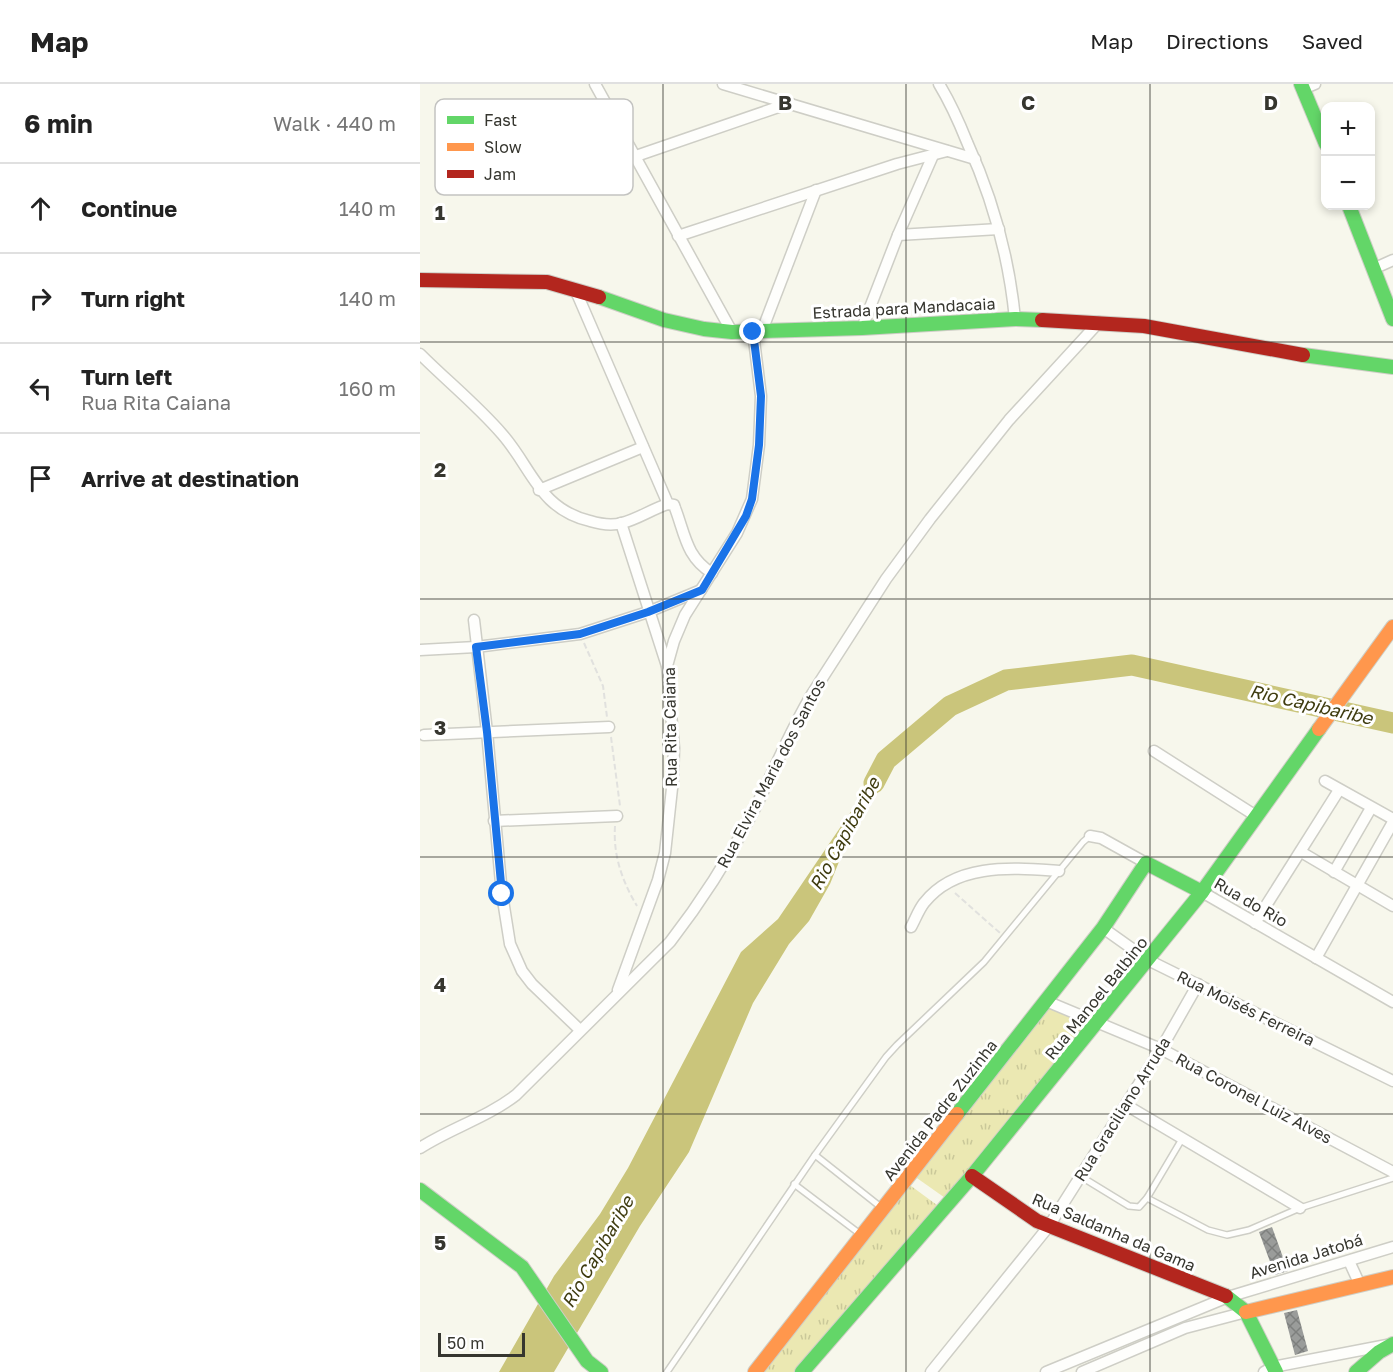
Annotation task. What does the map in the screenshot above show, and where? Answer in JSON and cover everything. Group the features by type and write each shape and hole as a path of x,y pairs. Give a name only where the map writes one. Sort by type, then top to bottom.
{"street":[{"path":"595,84 604,99"},
{"path":"723,84 975,159"},
{"path":"939,84 975,159 999,229 1007,258 1015,319"},
{"path":"1306,86 1321,130"},
{"path":"636,156 790,103"},
{"path":"633,151 732,332"},
{"path":"678,236 816,190 947,151"},
{"path":"862,328 898,235 934,153"},
{"path":"758,332 816,190"},
{"path":"1351,210 1393,319"},
{"path":"898,235 999,229"},
{"path":"1373,269 1393,260"},
{"name":"Estrada para Mandacaia","path":"420,280 533,281 575,289 664,320 704,329 732,332 862,328 1015,319 1099,322 1144,326 1306,355 1393,367"},
{"path":"575,289 668,504"},
{"name":"Rua Elvira Maria dos Santos","path":"420,1148 502,1106 516,1095 670,942 687,919 752,815 782,748 812,694 906,550 1009,420 1099,322"},
{"name":"Rua Rita Caiana","path":"617,993 658,880 665,853 673,779 673,718 667,666 679,627 746,516 752,499 756,478 761,396 758,332"},
{"path":"420,354 502,434 539,490 564,512 582,520 611,525 668,504 674,505 687,547 703,568 712,573"},
{"path":"539,490 643,447"},
{"path":"621,523 667,666"},
{"path":"420,650 476,647 580,634 648,612 702,590"},
{"path":"474,620 487,732 494,821 510,944 514,957 532,984 580,1030"},
{"name":"Rua Manoel Balbino","path":"802,1372 972,1176 1202,892 1274,789 1393,627"},
{"path":"424,735 609,727"},
{"path":"1154,751 1256,816"},
{"path":"1316,958 1393,821 1325,781"},
{"path":"1256,923 1339,790"},
{"path":"1334,872 1371,808"},
{"path":"494,821 618,816"},
{"name":"Rua do Rio","path":"1090,836 1101,838 1202,892 1393,1002"},
{"path":"1301,852 1393,906"},
{"name":"Avenida Padre Zuzinha","path":"755,1372 1103,928 1146,863"},
{"path":"911,927 924,903 945,885 980,870 1020,868 1059,871"},
{"name":"Rua Moisés Ferreira","path":"1103,928 1148,960 1393,1081"},
{"name":"Rua Graciliano Arruda","path":"931,1372 1049,1226 1161,1049 1198,984"},
{"name":"Rua Coronel Luiz Alves","path":"1046,1000 1161,1049 1393,1172"},
{"path":"1126,1105 1300,1208"},
{"name":"Rua Saldanha da Gama","path":"972,1176 1019,1210 1049,1226 1228,1297 1246,1312"},
{"path":"420,1190 516,1262 527,1274 587,1360 601,1372"},
{"name":"Avenida Jatobá","path":"1046,1372 1228,1297 1393,1247"},
{"path":"1349,1261 1360,1285"},
{"path":"1082,1372 1185,1328 1393,1277"},
{"path":"1246,1312 1271,1370 1393,1344"},
{"path":"1356,1372 1379,1352 1393,1344"}],"lane":[{"path":"668,1372 814,1155 897,1045 984,962 1090,836"},
{"path":"1080,1176 1133,1208 1141,1206 1182,1137"},
{"path":"814,1155 884,1209"},
{"path":"1147,1198 1208,1230 1227,1235 1249,1230 1300,1208 1393,1178"},
{"path":"794,1184 862,1236"}],"path":[{"path":"580,634 603,686 621,804 615,827 615,851 625,886 644,919"},
{"path":"945,885 1004,937"}],"green space":[{"path":"1046,1003 1093,1022 948,1200 914,1176"},
{"path":"907,1183 941,1208 798,1372 759,1372"}],"water":[{"path":"886,760 853,827 830,884 809,921 789,944 753,1003 689,1152 640,1226 554,1372 499,1372 554,1276 600,1214 628,1168 741,952 778,919"}],"building":[{"path":"1272,1227 1288,1271 1275,1275 1259,1232"},
{"path":"1297,1310 1308,1351 1295,1355 1284,1313"}],"waterway":[{"name":"Rio Capibaribe","path":"874,783 886,760 950,706 1006,680 1132,665 1393,723"}],"traffic: fast":[{"path":"1301,84 1321,132"},
{"path":"1351,210 1393,319"},
{"path":"599,297 664,320 704,329 732,332 862,328 1015,319 1042,320"},
{"path":"1303,355 1393,367"},
{"path":"802,1372 972,1176 1202,892 1319,729"},
{"path":"957,1114 1103,928 1146,863 1202,892"},
{"path":"420,1190 522,1267 587,1361 601,1372"},
{"path":"1226,1296 1246,1312 1276,1372"},
{"path":"1356,1372 1379,1352 1393,1344"}],"traffic: slow":[{"path":"1319,729 1393,627"},
{"path":"755,1372 957,1114"},
{"path":"1246,1312 1393,1277"}],"traffic: jam":[{"path":"420,280 547,282 599,297"},
{"path":"1042,320 1144,326 1303,355"},
{"path":"972,1176 1037,1221 1226,1296"}],"route":[{"path":"502,894 487,732 476,647 580,634 621,622 702,590 746,516 752,499 759,445 761,396 753,332"}]}
